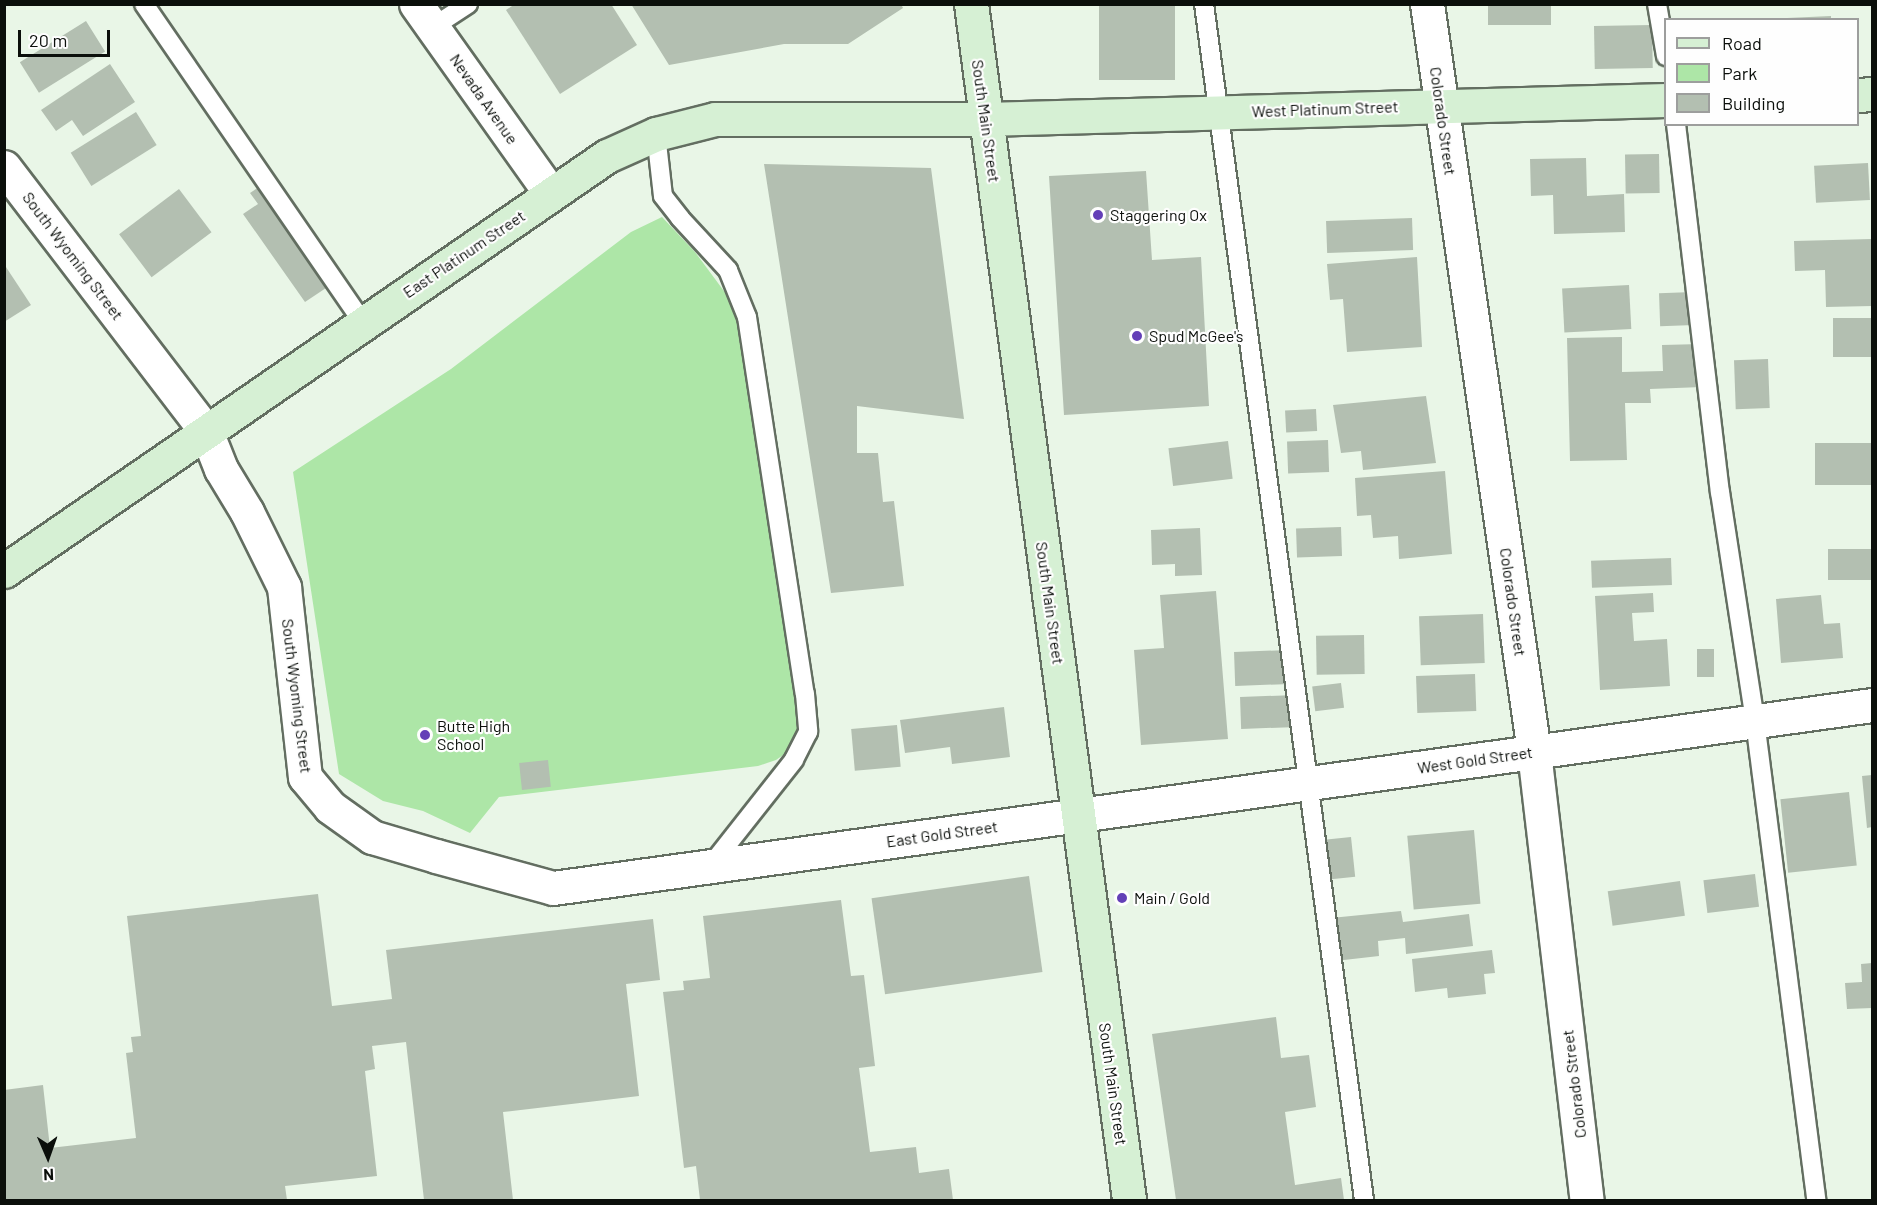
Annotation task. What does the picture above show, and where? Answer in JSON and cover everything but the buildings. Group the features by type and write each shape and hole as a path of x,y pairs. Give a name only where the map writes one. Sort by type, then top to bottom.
{"street":[{"name":"South Main Street","path":"970,4 1129,1200"},
{"name":"Colorado Street","path":"1427,4 1534,752 1587,1200"},
{"name":"Nevada Avenue","path":"425,16 551,194"},
{"name":"West Platinum Street","path":"986,119 1664,100"},
{"name":"East Platinum Street","path":"4,571 608,156 656,134 715,119 986,119"},
{"name":"South Wyoming Street","path":"4,167 206,431 221,469 247,512 284,587 305,777 330,807 372,837 553,888 807,853"},
{"name":"West Gold Street","path":"1078,815 1872,705"},
{"name":"East Gold Street","path":"807,853 1078,815"}],"lane":[{"path":"144,4 363,323"},
{"path":"425,16 468,4"},
{"path":"1204,4 1364,1200"},
{"path":"1656,4 1664,50"},
{"path":"1676,126 1720,492 1755,721 1816,1200"},
{"path":"656,134 663,196 728,270 747,317 805,694 808,732 794,760 710,867"}],"green space":[{"path":"662,217 695,252 741,314 801,728 799,744 776,760 758,766 499,797 470,833 423,811 383,801 339,774 293,472 451,369 631,232"}],"place":[{"name":"Staggering Ox","path":"1098,215"},
{"name":"Spud McGee's","path":"1137,336"},
{"name":"Butte High School","path":"425,735"},
{"name":"Main / Gold","path":"1122,898"}]}
